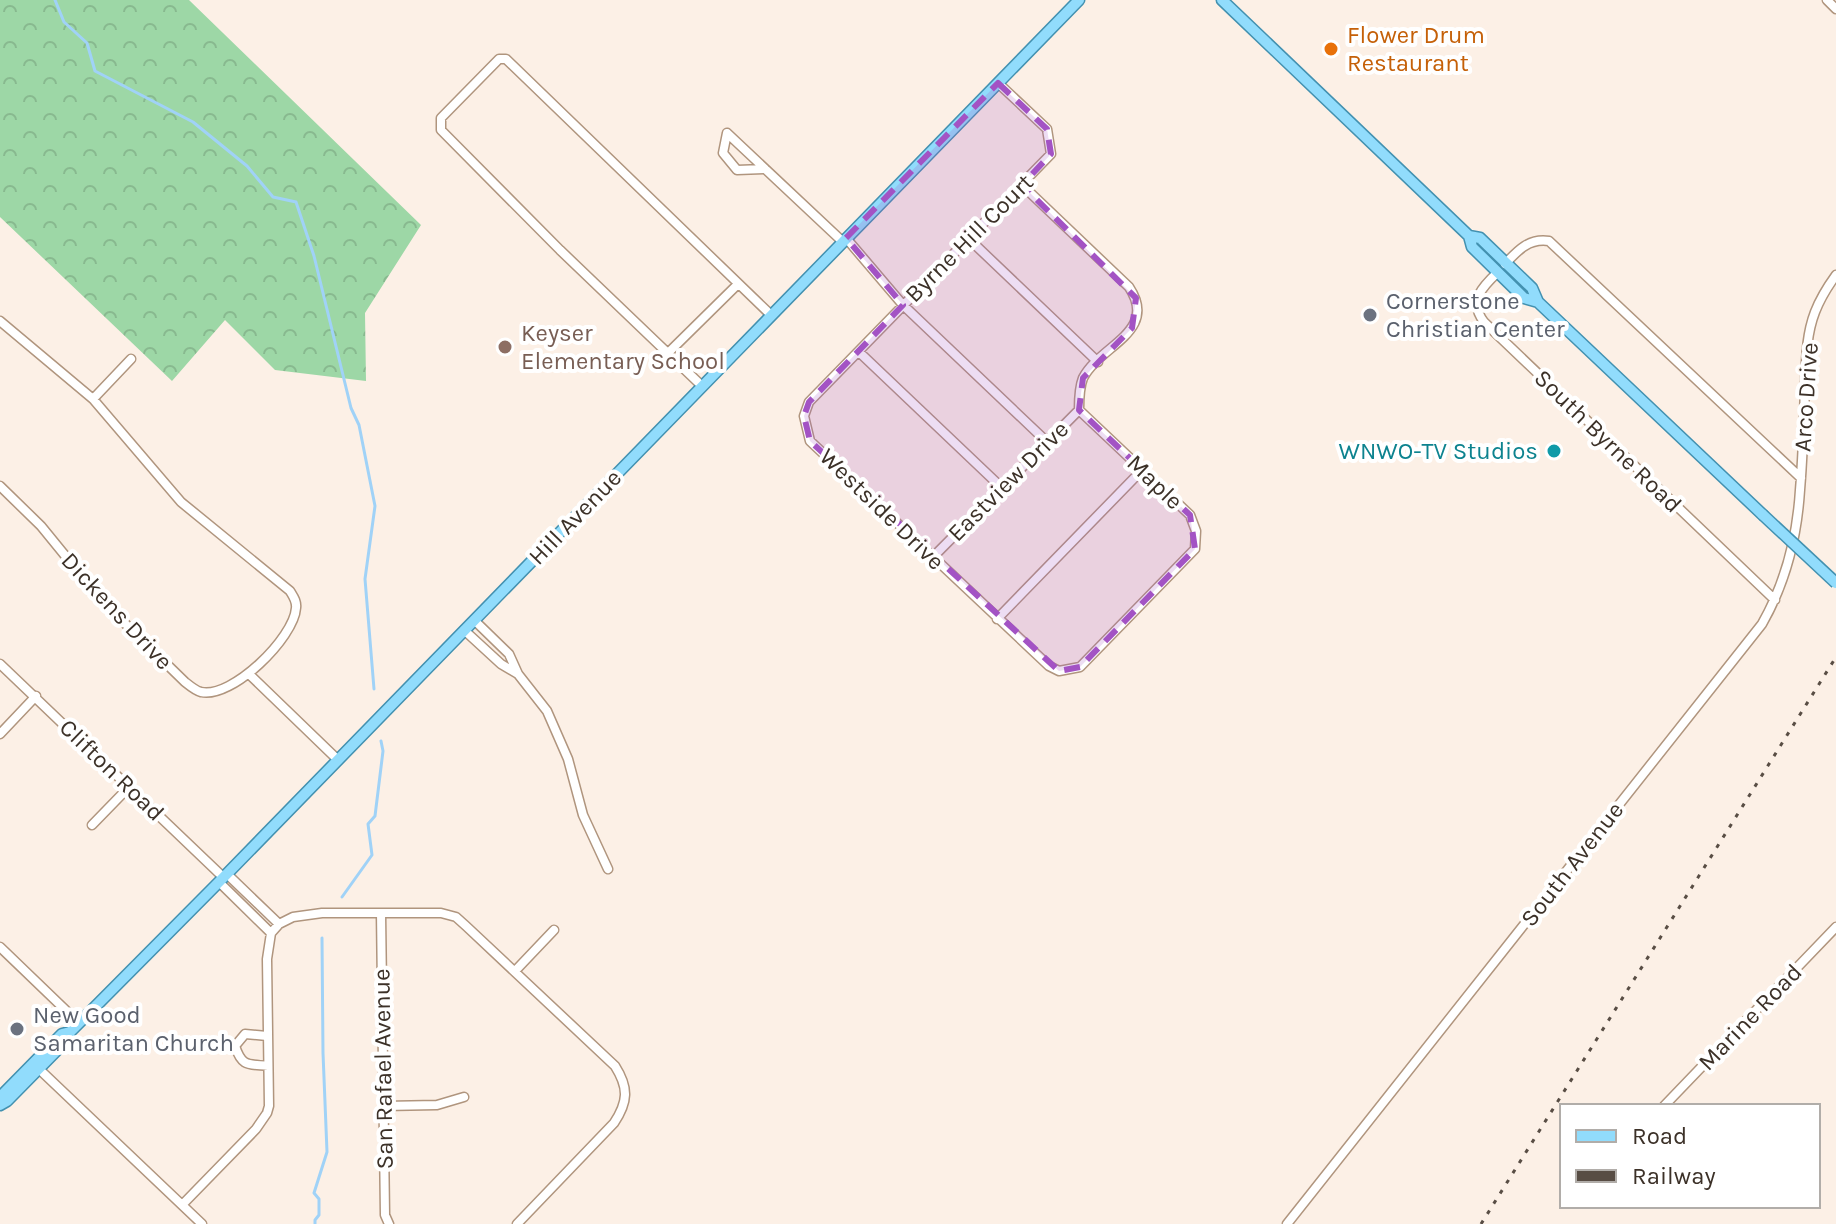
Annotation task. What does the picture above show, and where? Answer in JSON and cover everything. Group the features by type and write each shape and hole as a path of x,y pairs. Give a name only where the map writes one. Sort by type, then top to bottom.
{"main road":[{"name":"Hill Avenue","path":"70,1032 62,1034 1,1096 0,1102 7,1101 39,1069 68,1039 70,1032 1079,0"},
{"path":"1222,0 1469,236 1472,247 1502,268 1524,298 1538,302 1836,583"}],"street":[{"path":"1827,0 1836,9"},
{"path":"702,386 441,130 441,118 499,59 506,59 771,315"},
{"name":"Byrne Hill Court","path":"823,388 1051,154 1047,129 998,83"},
{"path":"765,169 737,170 723,153 727,133 845,240 903,305 1046,441"},
{"name":"Eastview Drive","path":"932,558 1079,410 1083,378 1132,328 1139,313 1136,298 1129,287 1022,185"},
{"path":"969,239 1098,362"},
{"name":"South Byrne Road","path":"1775,600 1484,322 1477,312 1477,299 1516,252 1535,240 1549,241 1801,478"},
{"name":"Arco Drive","path":"1801,478 1810,329 1827,286 1836,275"},
{"path":"668,353 738,284"},
{"path":"0,321 93,399 181,502 290,591 297,607 287,633 249,674 338,760"},
{"path":"859,352 1001,487"},
{"path":"93,399 131,359"},
{"name":"Westside Drive","path":"823,388 809,402 804,416 810,441 1042,660"},
{"name":"Maple","path":"1042,660 1059,671 1080,667 1195,549 1196,531 1190,515 1079,410"},
{"path":"997,619 1143,469"},
{"name":"South Avenue","path":"1287,1224 1762,624 1775,600 1790,557 1801,478"},
{"name":"Dickens Drive","path":"0,486 41,526 103,602 185,682 199,692 212,692 230,686 249,674"},
{"path":"474,620 509,654 518,674 547,711 568,759 583,815 608,869"},
{"path":"464,630 501,664 518,674"},
{"name":"Clifton Road","path":"0,664 223,878"},
{"path":"0,734 36,696"},
{"path":"92,825 129,787"},
{"path":"223,878 279,924"},
{"path":"223,878 271,933"},
{"path":"182,1205 256,1129 269,1106 267,959 271,933 279,924 293,917 322,913 441,913 456,917 615,1066 623,1078 623,1110 614,1123 517,1224"},
{"name":"San Rafael Avenue","path":"381,913 385,1215 389,1224"},
{"name":"Marine Road","path":"1666,1104 1836,927"},
{"path":"515,971 554,930"},
{"path":"0,947 79,1023"},
{"path":"267,1036 245,1034 235,1046 239,1059 245,1064 268,1066"},
{"path":"39,1069 202,1224"},
{"path":"384,1106 437,1105 464,1097"}],"highlighted area":[{"path":"998,83 1047,129 1051,154 1022,185 1136,298 1132,328 1083,378 1079,410 1190,515 1195,549 1080,667 1059,671 810,441 804,416 809,402 903,305 846,238"}],"green space":[{"path":"0,0 189,0 421,225 365,313 366,381 275,370 225,320 172,381 0,217"}],"waterway":[{"path":"55,0 64,22 87,43 95,71 193,122 247,166 273,197 296,202 314,256 351,408 359,425 375,506 365,579 374,689"},
{"path":"342,897 372,855 368,824 375,816 383,751 381,741"},
{"path":"315,1224 319,1215 319,1199 314,1193 327,1152 322,938"}],"railway":[{"path":"1481,1224 1836,657"}],"place":[{"name":"Flower Drum Restaurant","path":"1331,49"},
{"name":"Cornerstone Christian Center","path":"1370,315"},
{"name":"Keyser Elementary School","path":"505,347"},
{"name":"WNWO-TV Studios","path":"1554,451"},
{"name":"New Good Samaritan Church","path":"17,1029"}]}
